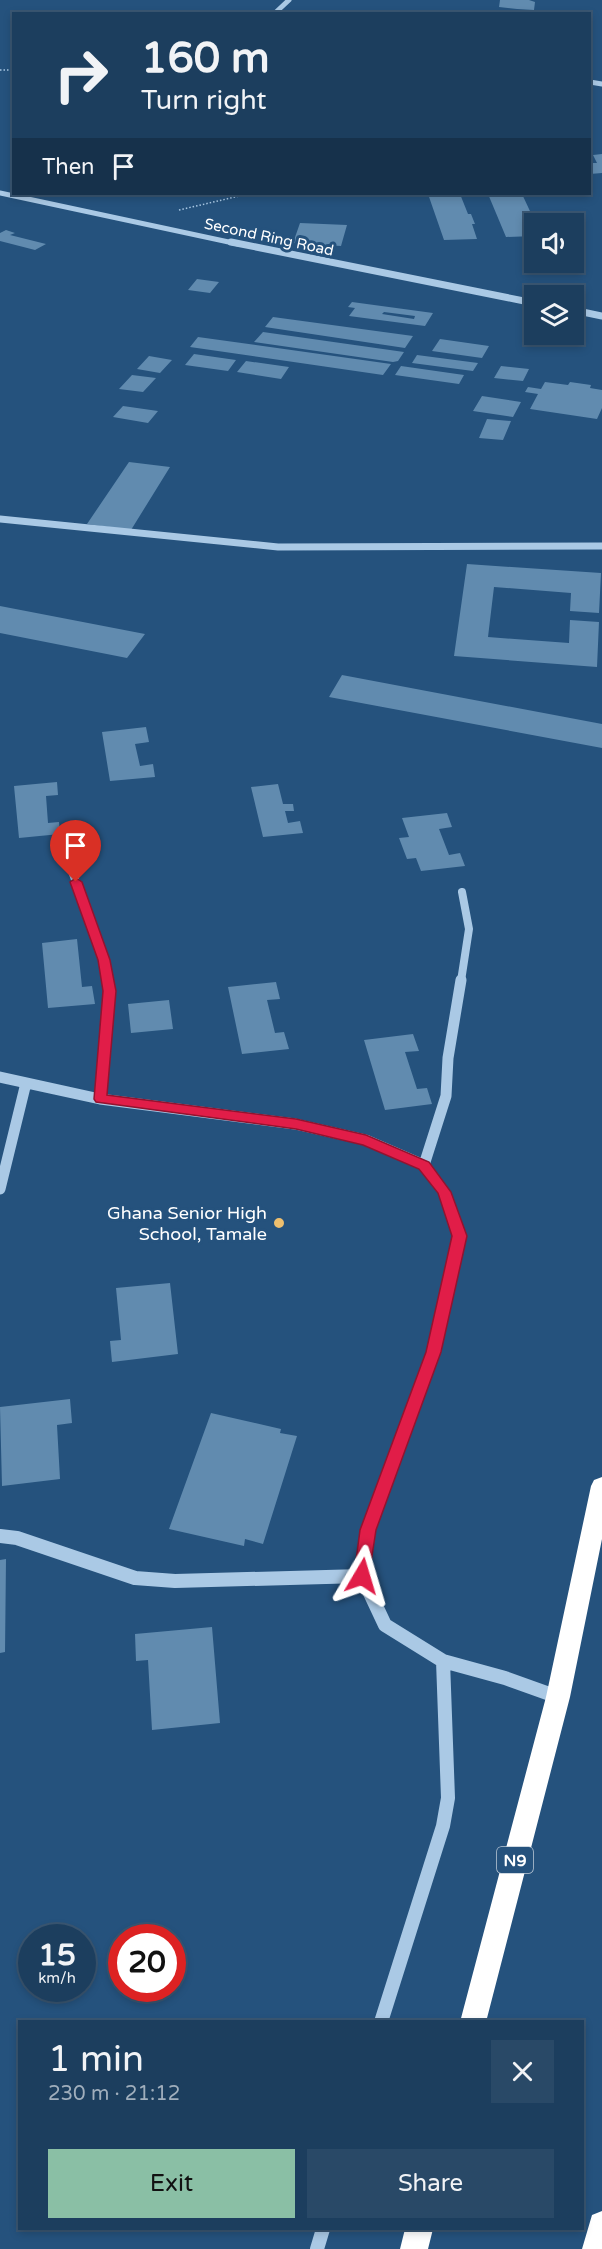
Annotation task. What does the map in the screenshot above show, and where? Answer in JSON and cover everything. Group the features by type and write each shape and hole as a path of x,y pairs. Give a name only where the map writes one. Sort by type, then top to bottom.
{"highway":[{"name":"N9","path":"474,2020 558,1697 602,1486"},
{"path":"596,2249 602,2225"},
{"path":"414,2249 419,2230"}],"street":[{"path":"276,12 290,0"},
{"name":"Second Ring Road","path":"0,193 143,225 524,301"},
{"path":"584,312 602,316"},
{"path":"0,519 278,547 602,546"},
{"path":"69,863 104,960 110,991 100,1099"},
{"path":"424,1165 446,1096 447,1058 467,947 469,929 462,892"},
{"path":"0,1077 100,1099 296,1124 366,1140 424,1165 444,1192 459,1236 434,1352 368,1530 362,1576 385,1625 443,1661 505,1678 558,1697"},
{"path":"0,1189 26,1083"},
{"path":"0,1536 17,1538 62,1552 135,1578 175,1581 362,1576"},
{"path":"382,2020 443,1826 448,1798 443,1661"},
{"path":"317,2249 322,2230"}],"path":[{"path":"143,225 185,208 244,195"}],"building":[{"path":"500,0 529,0 535,2 534,10 499,7"},
{"path":"602,154 602,173 591,174 591,163 597,163 593,155"},
{"path":"428,195 460,195 475,224 472,224 477,239 444,240"},
{"path":"488,195 522,195 531,213 524,213 524,236 506,237"},
{"path":"300,223 347,225 341,246 293,243"},
{"path":"6,230 15,233 10,235 46,244 35,250 0,241 0,233"},
{"path":"197,279 219,282 210,293 188,290"},
{"path":"352,302 433,313 425,326 349,316 355,308 348,307","holes":["384,312 415,316 414,319 382,314"]},
{"path":"273,317 413,336 405,348 265,327"},
{"path":"263,332 404,352 398,361 393,362 254,342"},
{"path":"198,337 391,364 383,375 190,347"},
{"path":"440,339 489,346 482,358 432,351"},
{"path":"194,354 236,360 228,371 185,365"},
{"path":"417,355 478,363 473,371 412,363"},
{"path":"149,356 172,360 160,373 137,369"},
{"path":"246,361 289,367 281,379 237,372"},
{"path":"401,366 464,375 459,384 395,375"},
{"path":"501,366 529,369 523,381 494,378"},
{"path":"132,375 156,378 143,392 119,389"},
{"path":"545,382 568,385 570,382 591,385 590,388 602,390 602,408 597,419 530,409 538,394 525,392 528,387 541,389"},
{"path":"482,396 521,402 513,417 473,411"},
{"path":"123,406 158,411 148,423 113,417"},
{"path":"487,419 511,421 503,440 479,438"},
{"path":"129,462 170,467 131,530 87,524"},
{"path":"467,564 601,573 599,613 570,611 571,593 494,587 488,637 569,643 570,620 599,622 597,667 454,656"},
{"path":"0,606 145,634 127,658 0,633"},
{"path":"342,675 602,724 602,748 329,697"},
{"path":"146,727 149,742 135,744 140,766 153,764 155,777 110,781 102,732"},
{"path":"57,782 58,795 46,796 48,823 59,822 60,834 19,838 14,786"},
{"path":"278,784 283,804 293,804 294,811 285,811 288,823 300,821 303,833 263,837 251,787"},
{"path":"447,813 452,827 439,829 449,855 460,853 465,866 421,871 416,858 407,859 399,838 409,837 402,818"},
{"path":"77,939 82,987 92,986 95,1004 48,1008 42,943"},
{"path":"276,982 280,999 267,1000 275,1033 284,1032 289,1049 242,1054 228,987"},
{"path":"169,1000 173,1029 131,1033 128,1004"},
{"path":"413,1034 419,1051 405,1052 417,1089 427,1088 432,1104 385,1110 364,1040"},
{"path":"170,1283 178,1354 112,1362 110,1341 121,1340 116,1288"},
{"path":"70,1399 72,1423 57,1425 60,1479 2,1486 0,1407"},
{"path":"211,1413 281,1429 280,1433 297,1436 263,1544 245,1539 244,1546 169,1529"},
{"path":"6,1559 5,1652 0,1653 0,1560"},
{"path":"212,1627 220,1723 152,1730 148,1660 136,1661 135,1634"}],"place":[{"name":"Ghana Senior High School, Tamale","path":"279,1223"}],"route":[{"path":"76,882 104,960 110,991 100,1099 296,1124 366,1140 424,1165 444,1192 459,1236 434,1352 368,1530 362,1576"}]}
